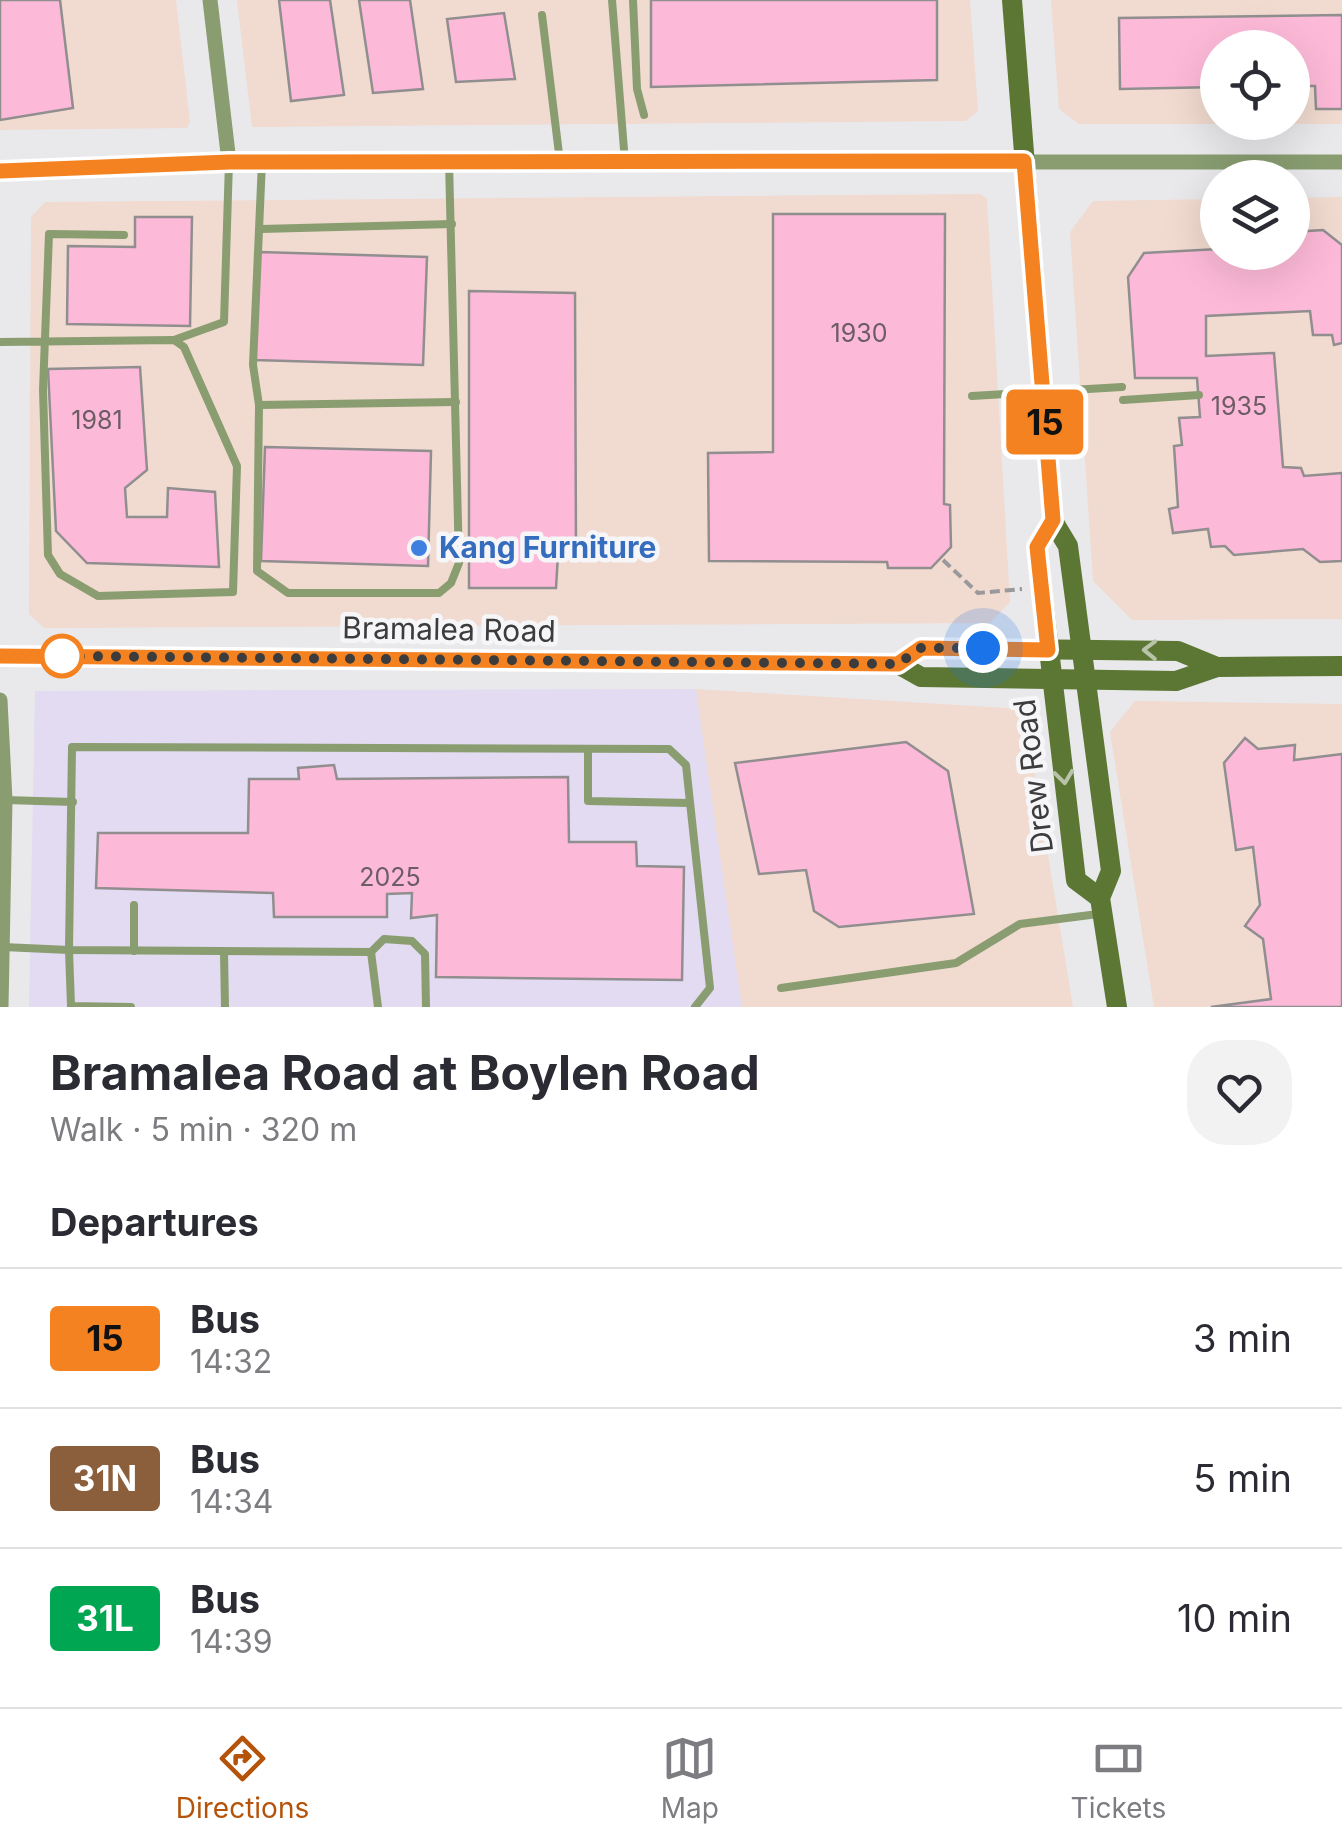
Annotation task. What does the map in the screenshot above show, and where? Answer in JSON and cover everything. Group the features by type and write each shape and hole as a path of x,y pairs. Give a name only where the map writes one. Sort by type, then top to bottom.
{"main road":[{"name":"Drew Road","path":"1012,0 1053,520 1068,546 1086,680 1110,871 1101,906 1117,1007"},
{"name":"Drew Road","path":"1053,520 1037,547 1076,880 1101,906"},
{"name":"Bramalea Road","path":"898,664 921,648 1178,650 1216,668"},
{"name":"Bramalea Road","path":"0,656 898,664 921,676 1176,681 1216,668 1342,666"}],"street":[{"path":"210,0 229,162"},
{"path":"0,171 229,162 1024,161 1200,168"},
{"path":"1310,165 1342,162"},
{"path":"0,700 6,800 2,1007"}],"lane":[{"path":"612,0 625,162"},
{"path":"633,0 637,89 644,115"},
{"path":"542,15 560,162"},
{"path":"0,342 174,340 224,322 229,162"},
{"path":"262,162 253,364 259,405 257,571 270,584 288,593 439,592 451,583 459,562 449,162"},
{"path":"261,230 452,224"},
{"path":"124,235 49,234 43,390 48,555 60,574 98,596 233,592 236,466 184,347 174,340"},
{"path":"972,396 1122,387"},
{"path":"1123,400 1198,395"},
{"path":"259,405 456,402"},
{"path":"131,1007 71,1006 68,950 72,747 669,749 686,766 710,988 695,1007"},
{"path":"588,750 588,801 689,803"},
{"path":"6,800 73,802"},
{"path":"134,906 134,951"},
{"path":"781,988 956,963 1020,924 1101,906"},
{"path":"3,947 371,952 384,940 412,941 425,954 426,1007"},
{"path":"224,952 225,1007"},
{"path":"371,952 378,1007"}],"path":[{"path":"943,560 978,593 1041,584"}],"shaded area":[{"path":"0,0 176,0 190,122 187,128 0,130"},
{"path":"237,0 970,0 978,111 966,121 252,127"},
{"path":"1051,0 1342,0 1342,124 1310,124 1310,30 1200,30 1200,124 1079,124 1059,109"},
{"path":"980,194 987,199 1010,602 990,623 44,628 29,614 31,217 45,202"},
{"path":"1342,197 1342,619 1132,620 1093,581 1070,232 1093,201 1200,199 1200,270 1310,270 1310,198"},
{"path":"696,689 742,1007 29,1007 35,691"},
{"path":"696,689 1024,709 1073,1007 742,1007"},
{"path":"1135,701 1342,704 1342,1007 1154,1007 1110,732"}],"building":[{"path":"0,0 60,0 73,108 0,120"},
{"path":"279,0 330,0 344,95 291,101"},
{"path":"359,0 410,0 423,89 373,93"},
{"path":"651,0 937,0 937,80 651,87"},
{"path":"504,13 515,79 456,82 447,19"},
{"path":"1342,15 1342,109 1316,109 1315,86 1310,86 1310,30 1200,30 1200,87 1120,89 1119,18"},
{"path":"773,214 945,214 944,504 950,505 951,547 931,568 888,568 887,562 709,561 708,453 773,452"},
{"path":"135,217 192,217 190,326 67,324 68,246 135,247"},
{"path":"1323,230 1342,245 1342,343 1334,345 1332,335 1313,335 1310,311 1206,316 1206,356 1274,353 1283,467 1301,468 1304,476 1342,473 1342,561 1320,562 1303,549 1234,555 1225,546 1211,547 1208,529 1173,533 1169,509 1178,507 1174,446 1182,445 1179,418 1200,417 1197,378 1135,378 1128,277 1144,253 1200,250 1200,270 1310,270 1310,231"},
{"path":"259,252 427,257 423,365 255,360"},
{"path":"469,291 575,293 576,555 558,554 556,588 469,588"},
{"path":"140,367 147,470 125,488 127,517 167,517 168,488 215,492 219,567 87,563 56,531 48,369"},
{"path":"265,447 431,451 428,566 261,561"},
{"path":"1245,738 1258,749 1295,745 1294,760 1342,754 1342,1007 1211,1007 1271,999 1263,939 1245,926 1260,905 1253,847 1236,850 1224,763"},
{"path":"906,742 948,771 974,914 839,927 814,911 806,870 759,874 735,763"},
{"path":"334,765 337,779 568,777 569,842 636,842 637,866 684,867 682,980 436,977 437,915 411,918 412,893 387,894 387,917 274,917 273,893 96,888 98,833 248,833 249,779 299,779 298,768"}],"bus line":[{"name":"15","path":"0,171 229,162 1024,161 1053,520 1037,547 1048,650 921,648 898,664 0,656"}],"place":[{"name":"Kang Furniture","path":"419,548"}],"route":[{"path":"62,656 898,664 921,648 983,648"}]}
